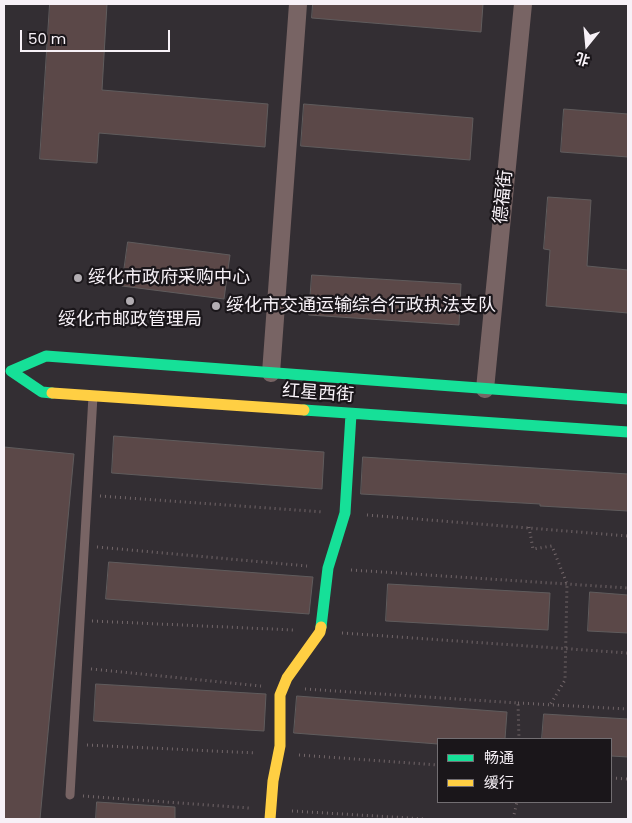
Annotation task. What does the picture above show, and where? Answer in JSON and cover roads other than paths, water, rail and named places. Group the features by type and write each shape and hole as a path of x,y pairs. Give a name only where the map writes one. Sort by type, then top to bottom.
{"main road":[{"name":"红星西街","path":"8,371 46,356 271,373 485,394 628,399"},
{"name":"红星西街","path":"8,371 42,392 351,414 483,418 628,432"},
{"path":"270,819 273,781 280,746 278,709 280,695 287,678 320,632 328,568 346,513 351,414"}],"street":[{"path":"271,373 298,4"},
{"name":"德福街","path":"485,394 523,4"}],"lane":[{"path":"70,795 93,396"}],"place":[{"name":"绥化市政府采购中心","path":"78,278"},
{"name":"绥化市邮政管理局","path":"130,301"},
{"name":"绥化市交通运输综合行政执法支队","path":"216,306"}]}
